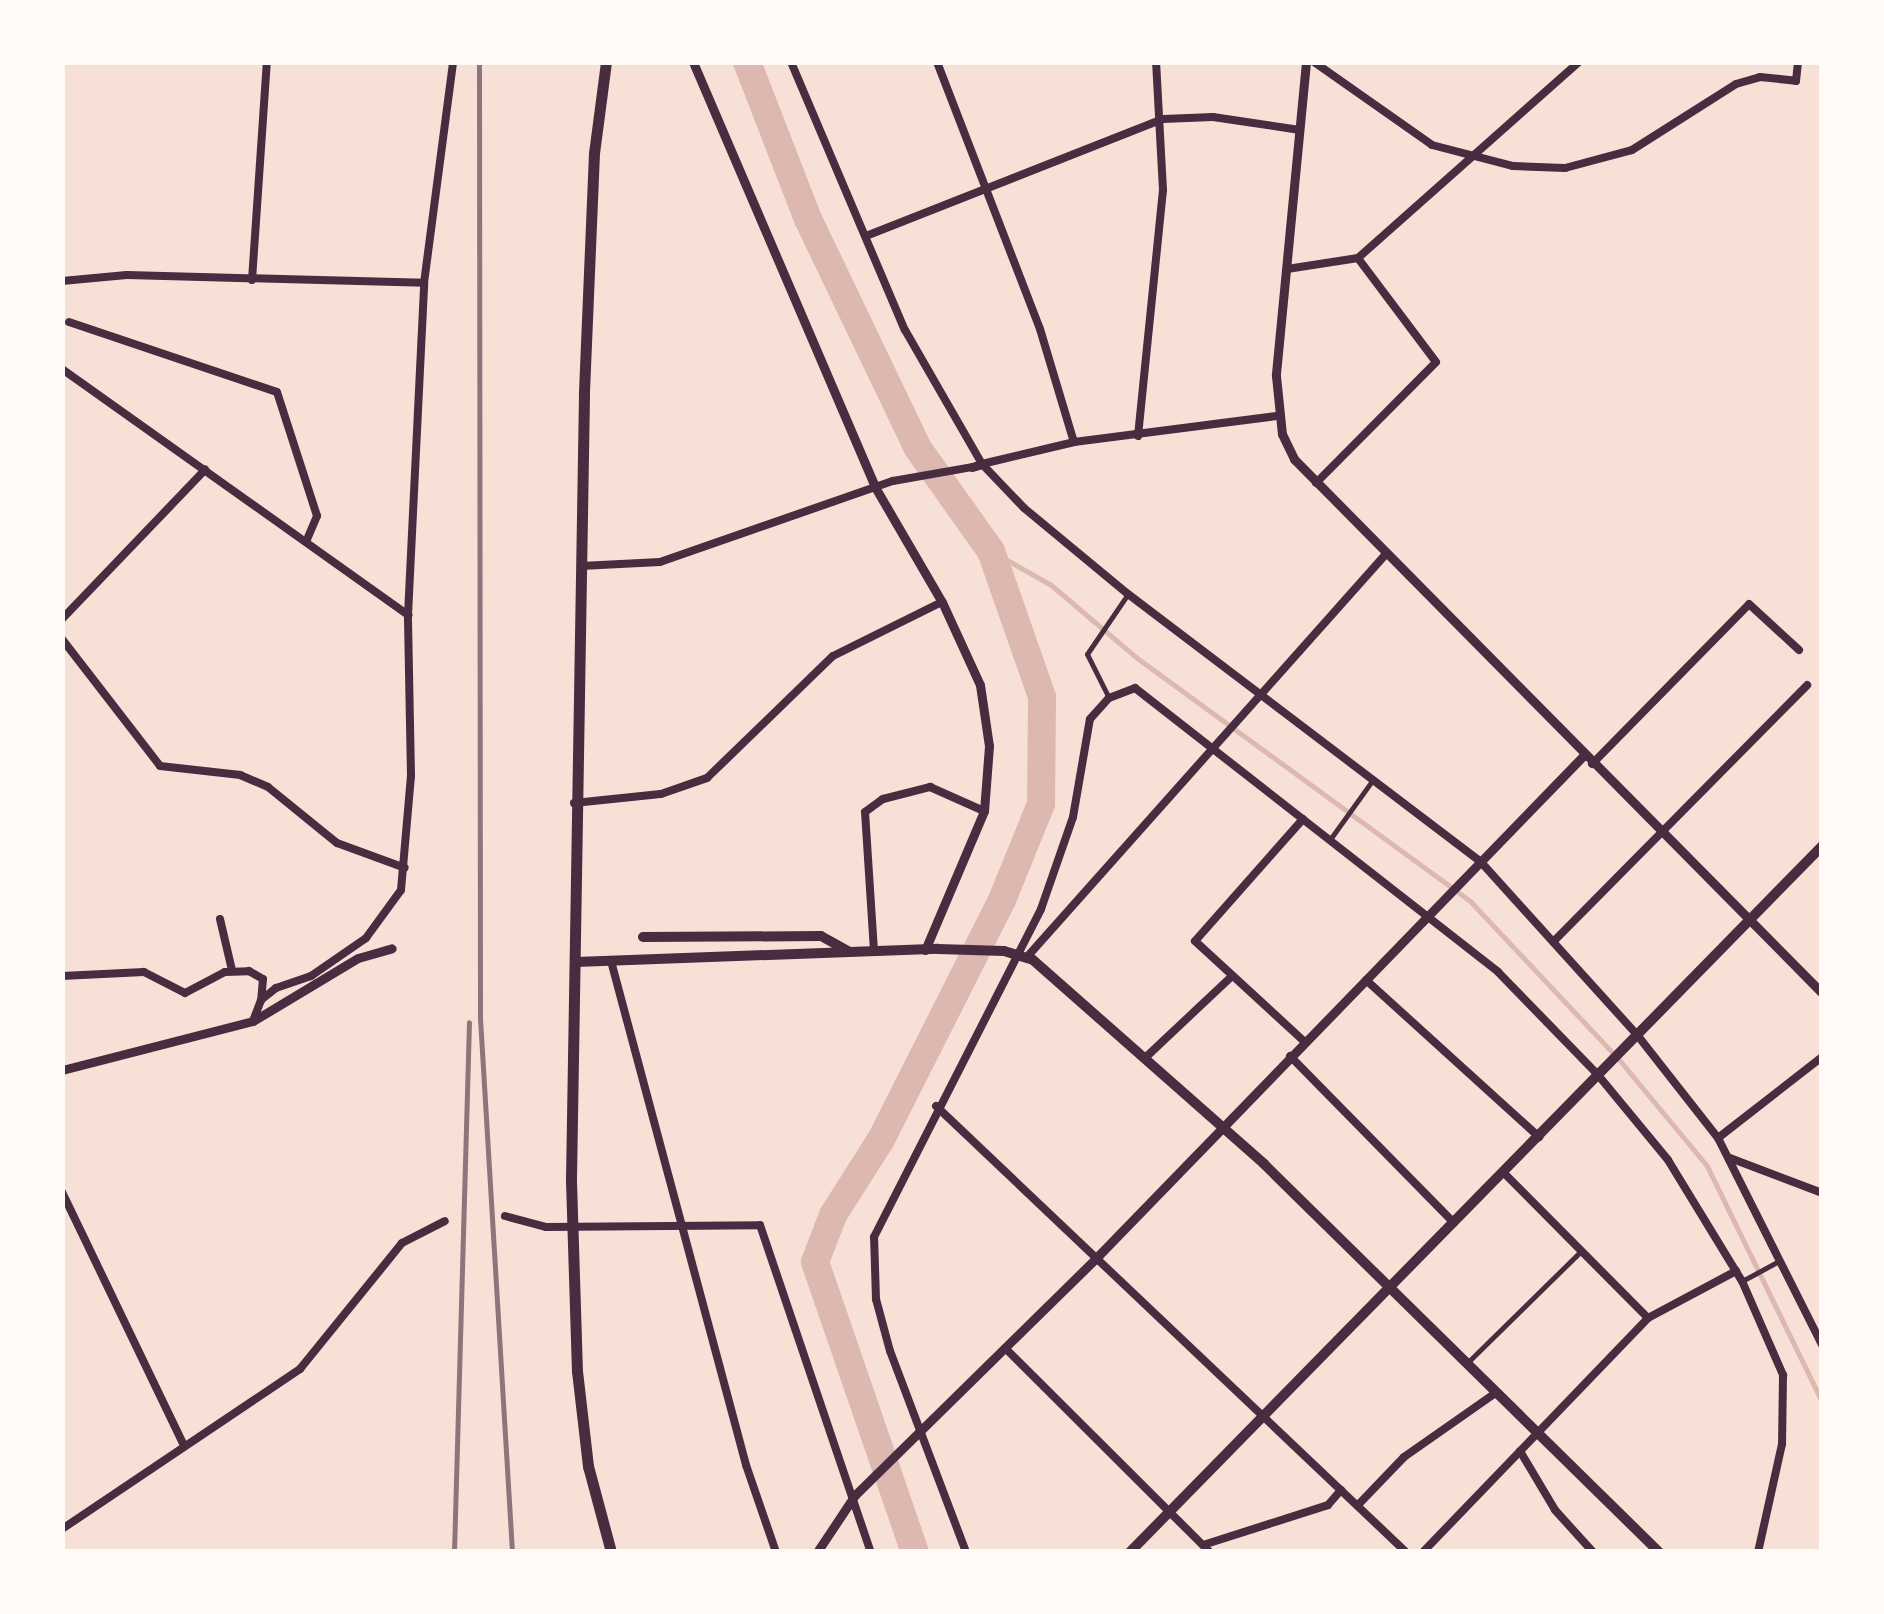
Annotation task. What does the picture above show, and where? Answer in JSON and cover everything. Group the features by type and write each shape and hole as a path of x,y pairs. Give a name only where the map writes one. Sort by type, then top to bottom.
{"main road":[{"path":"606,62 594,152 581,566 574,803 576,962 571,1210 588,1466 611,1552"},
{"path":"1130,1552 1822,846"},
{"path":"643,936 821,936 850,952"},
{"path":"576,962 932,950 1004,951 1023,956 1222,1126 1391,1286 1659,1552"}],"street":[{"path":"252,280 267,62"},
{"path":"261,1000 311,976 366,938 401,890 405,868 408,615 424,283 453,62"},
{"path":"693,62 875,487 942,602 984,701 989,746 984,811 932,950"},
{"path":"791,62 906,330 977,465 1254,697 1372,781 1478,864 1554,941 1638,1036 1718,1138 1822,1344"},
{"path":"937,62 988,189 1074,442"},
{"path":"1138,436 1163,190 1164,120 1156,62"},
{"path":"1306,62 1286,269 1278,416 1294,459 1822,993"},
{"path":"1314,62 1432,145 1513,166 1600,162 1632,150 1736,84 1760,77 1796,80 1798,62"},
{"path":"1286,269 1358,258 1578,62"},
{"path":"866,236 1164,120 1214,117 1300,130"},
{"path":"1315,484 1436,362 1358,258"},
{"path":"62,280 85,274 424,283"},
{"path":"68,322 277,392 318,516 306,542"},
{"path":"62,369 408,615"},
{"path":"581,566 660,562 893,481 1074,442 1278,416"},
{"path":"62,619 205,470"},
{"path":"1023,956 1385,555"},
{"path":"1109,698 1087,654 1128,594"},
{"path":"574,803 662,794 707,778 833,656 942,602"},
{"path":"1592,764 1749,604 1799,650"},
{"path":"62,639 160,766 240,775 268,788 337,842 405,868"},
{"path":"1554,941 1807,685"},
{"path":"966,1552 919,1431 876,1299 874,1248 890,1196 936,1106 1023,956 1064,849 1083,734 1109,698 1134,688 1303,819 1434,910 1598,1076 1668,1160 1742,1281 1783,1376 1782,1444 1758,1552"},
{"path":"818,1552 853,1497 1099,1254 1584,756"},
{"path":"1331,838 1372,781"},
{"path":"874,951 865,812 883,798 930,786 984,811"},
{"path":"1303,819 1195,941 1305,1042"},
{"path":"220,919 232,970"},
{"path":"62,1070 253,1021 358,958 392,948"},
{"path":"611,961 776,1552"},
{"path":"62,976 144,972 184,993 232,970 264,979 253,1021"},
{"path":"1144,1058 1232,977"},
{"path":"1366,980 1539,1137"},
{"path":"1290,1056 1454,1223"},
{"path":"1718,1138 1822,1057"},
{"path":"936,1106 1099,1254 1406,1552"},
{"path":"1730,1158 1822,1192"},
{"path":"1504,1172 1648,1318"},
{"path":"62,1192 184,1445"},
{"path":"504,1216 572,1225 760,1224 871,1552"},
{"path":"62,1529 300,1368 402,1243 446,1221"},
{"path":"1467,1362 1581,1251"},
{"path":"1742,1281 1779,1261"},
{"path":"1424,1552 1648,1318 1736,1271"},
{"path":"1005,1348 1207,1548 1328,1505 1341,1490"},
{"path":"1358,1506 1404,1457 1497,1392"},
{"path":"1520,1451 1555,1510 1593,1552"}],"waterway":[{"path":"747,62 808,219 917,447 991,551 1042,697 1041,804 1002,900 880,1141 833,1215 815,1262 915,1552"},
{"path":"991,551 1051,585 1137,658 1471,902 1621,1062 1707,1166 1822,1402"}],"railway":[{"path":"479,62 480,1018 512,1552"},
{"path":"454,1552 469,1022"}]}
